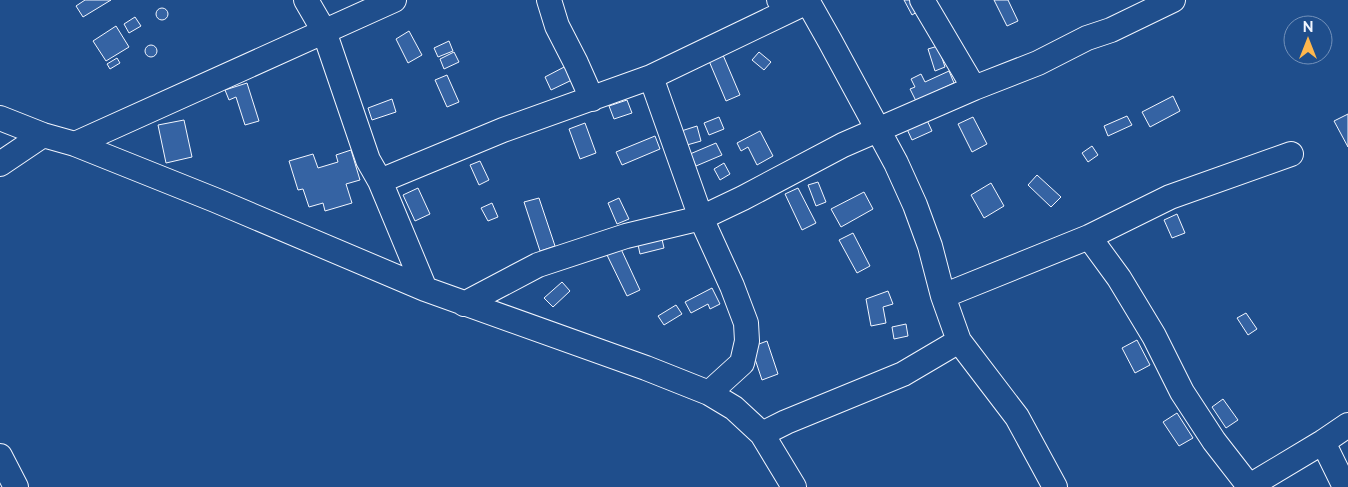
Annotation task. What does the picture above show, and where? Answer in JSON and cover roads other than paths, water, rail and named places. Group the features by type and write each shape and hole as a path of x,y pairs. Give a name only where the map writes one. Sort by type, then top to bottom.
{"street":[{"path":"306,0 324,31 368,160 380,181 425,288"},
{"path":"74,144 394,0"},
{"path":"549,0 557,26 592,99"},
{"path":"779,0 810,1"},
{"path":"922,0 974,88"},
{"path":"464,304 538,265 626,236 701,218 843,145 974,88 1038,63 1086,38 1111,30 1173,0"},
{"path":"380,181 503,130 651,77 810,1"},
{"path":"810,1 896,163 915,205 930,246 943,296 959,341 1017,417 1055,487"},
{"path":"651,77 701,218 732,286 746,323 747,342 742,363 709,393"},
{"path":"0,118 43,135 74,144 215,200 464,304 646,368 709,393 734,408 762,434 794,487"},
{"path":"0,164 43,135"},
{"path":"943,296 1089,237 1170,197 1292,154"},
{"path":"1089,237 1119,278 1154,336 1182,392 1214,441 1248,487 1348,425"},
{"path":"762,434 786,422 904,374 959,341"},
{"path":"1323,442 1345,487"},
{"path":"0,456 16,487"}]}
